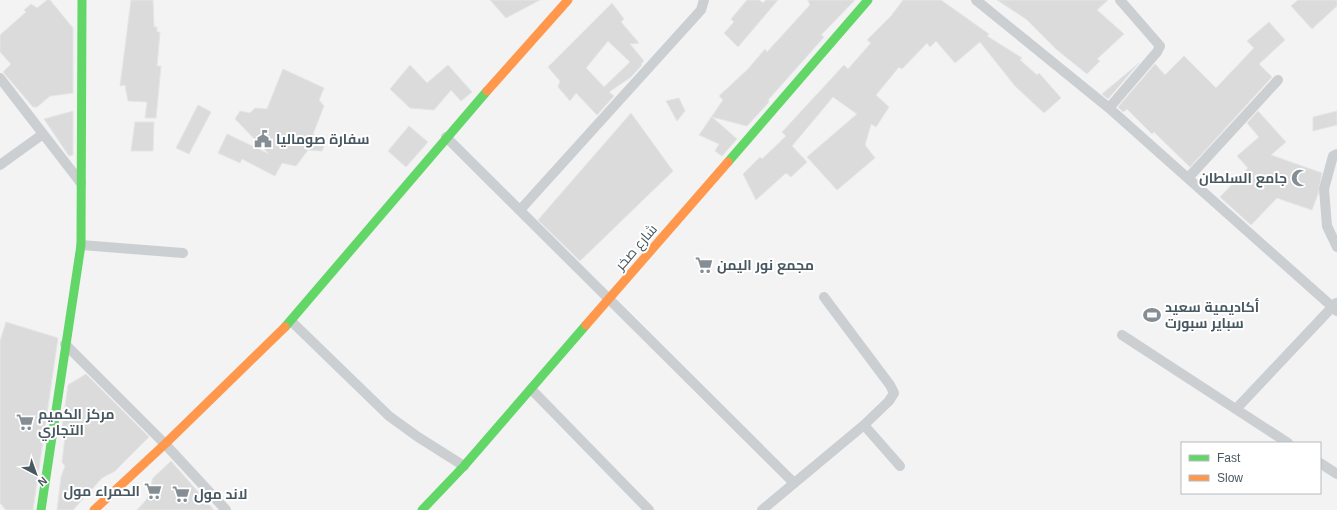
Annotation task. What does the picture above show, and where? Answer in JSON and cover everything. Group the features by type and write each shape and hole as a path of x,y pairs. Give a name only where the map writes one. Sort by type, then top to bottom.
{"street":[{"path":"41,510 81,245 80,183 82,0"},
{"path":"94,510 165,444 291,321 446,137 568,0"},
{"path":"520,210 701,10 704,0"},
{"name":"شارع صخر","path":"422,510 464,466 868,0"},
{"path":"976,0 1109,108 1336,307 1236,409"},
{"path":"1109,108 1157,52 1160,46 1120,0"},
{"path":"0,78 80,183"},
{"path":"1188,178 1278,80"},
{"path":"0,165 43,134"},
{"path":"446,137 793,482"},
{"path":"1337,154 1333,156 1324,189 1327,226 1337,247"},
{"path":"81,245 183,253"},
{"path":"762,510 793,482 864,425 889,401 894,393 890,385 824,297"},
{"path":"291,321 389,416 418,437 464,466"},
{"path":"1122,335 1286,442"},
{"path":"65,344 165,444 226,510"},
{"path":"531,389 649,510"},
{"path":"864,425 900,466"},
{"path":"1321,464 1337,474"}],"building":[{"path":"47,0 50,0 73,28 73,93 50,96 37,107 33,107 3,72 11,64 0,52 0,35 26,12 24,10 31,4 37,8"},
{"path":"131,0 153,0 154,27 157,27 157,32 160,32 157,66 161,66 156,118 145,118 147,102 128,101 125,85 120,86"},
{"path":"490,0 540,0 506,18"},
{"path":"747,0 759,0 763,3 766,0 778,0 738,47 724,33 734,22 731,19"},
{"path":"808,0 855,0 821,35 824,37 747,126 712,117 737,139 722,156 715,151 719,144 699,135 723,100 719,96 748,69 765,49 767,52 810,5"},
{"path":"903,0 941,0 989,34 987,36 1022,58 1020,60 1037,75 1039,73 1061,98 1044,113 1015,86 980,42 955,63 936,41 930,47 927,43 902,69 899,67 876,95 889,107 876,127 871,124 865,145 875,158 837,190 807,157 857,114 833,97 792,146 807,162 791,177 786,173 756,200 743,174 760,157 762,159 786,136 782,132 844,65 848,69 871,43 867,40 891,16"},
{"path":"997,0 1108,0 1097,10 1124,34 1097,59 1100,61 1087,74 1056,49 1026,19"},
{"path":"1298,0 1337,0 1337,6 1312,29 1291,6"},
{"path":"612,3 624,19 621,22 639,43 630,44 644,61 631,77 609,92 614,96 597,115 576,93 570,101 558,87 560,81 548,67","holes":["608,41 630,62 604,87 586,68"]},
{"path":"1269,22 1285,40 1259,64 1272,77 1190,167 1154,132 1152,134 1127,109 1123,112 1118,107 1155,64 1165,75 1184,56 1216,88 1254,48 1247,41"},
{"path":"1139,63 1108,99 1102,94"},
{"path":"410,65 427,83 448,65 472,92 461,101 451,90 434,110 410,108 390,89"},
{"path":"283,69 324,88 319,100 324,106 313,134 326,142 322,151 308,150 296,166 282,163 275,176 242,159 240,163 218,153 227,134 269,154 235,119 240,111 250,113 255,108 267,109"},
{"path":"679,98 685,111 677,121 666,101"},
{"path":"198,105 211,112 189,154 176,148"},
{"path":"73,111 73,155 69,156 44,119"},
{"path":"1258,111 1286,142 1271,155 1322,173 1318,194 1312,210 1277,198 1251,225 1220,197 1248,168 1237,156 1259,137 1247,123"},
{"path":"1337,111 1337,125 1313,131 1313,117"},
{"path":"631,113 673,171 580,261 538,220"},
{"path":"135,122 154,122 153,151 131,151"},
{"path":"409,126 428,142 406,167 388,151"},
{"name":"مركز الكميم التجاري","path":"6,322 58,338 33,510 6,510 0,503 0,341"},
{"path":"86,374 149,437 115,471 102,478 73,510 57,510 61,477 65,466 62,462 66,429 62,428 68,385"},
{"name":"لاند مول","path":"171,461 214,510 137,510 147,499 153,478"}],"traffic: fast":[{"path":"41,510 81,245 82,0"},
{"path":"728,162 868,0"},
{"path":"285,327 487,91"},
{"path":"422,510 464,466 586,325"}],"traffic: slow":[{"path":"487,91 568,0"},
{"path":"586,325 728,162"},
{"path":"94,510 165,444 285,327"}],"place":[{"name":"سفارة صوماليا","path":"263,139"},
{"name":"جامع السلطان","path":"1300,178"},
{"name":"مجمع نور اليمن","path":"704,265"},
{"name":"أكاديمية سعيد سباير سبورت","path":"1152,315"},
{"name":"مركز الكميم التجاري","path":"25,422"},
{"name":"الحمراء مول","path":"153,491"},
{"name":"لاند مول","path":"181,494"}]}
